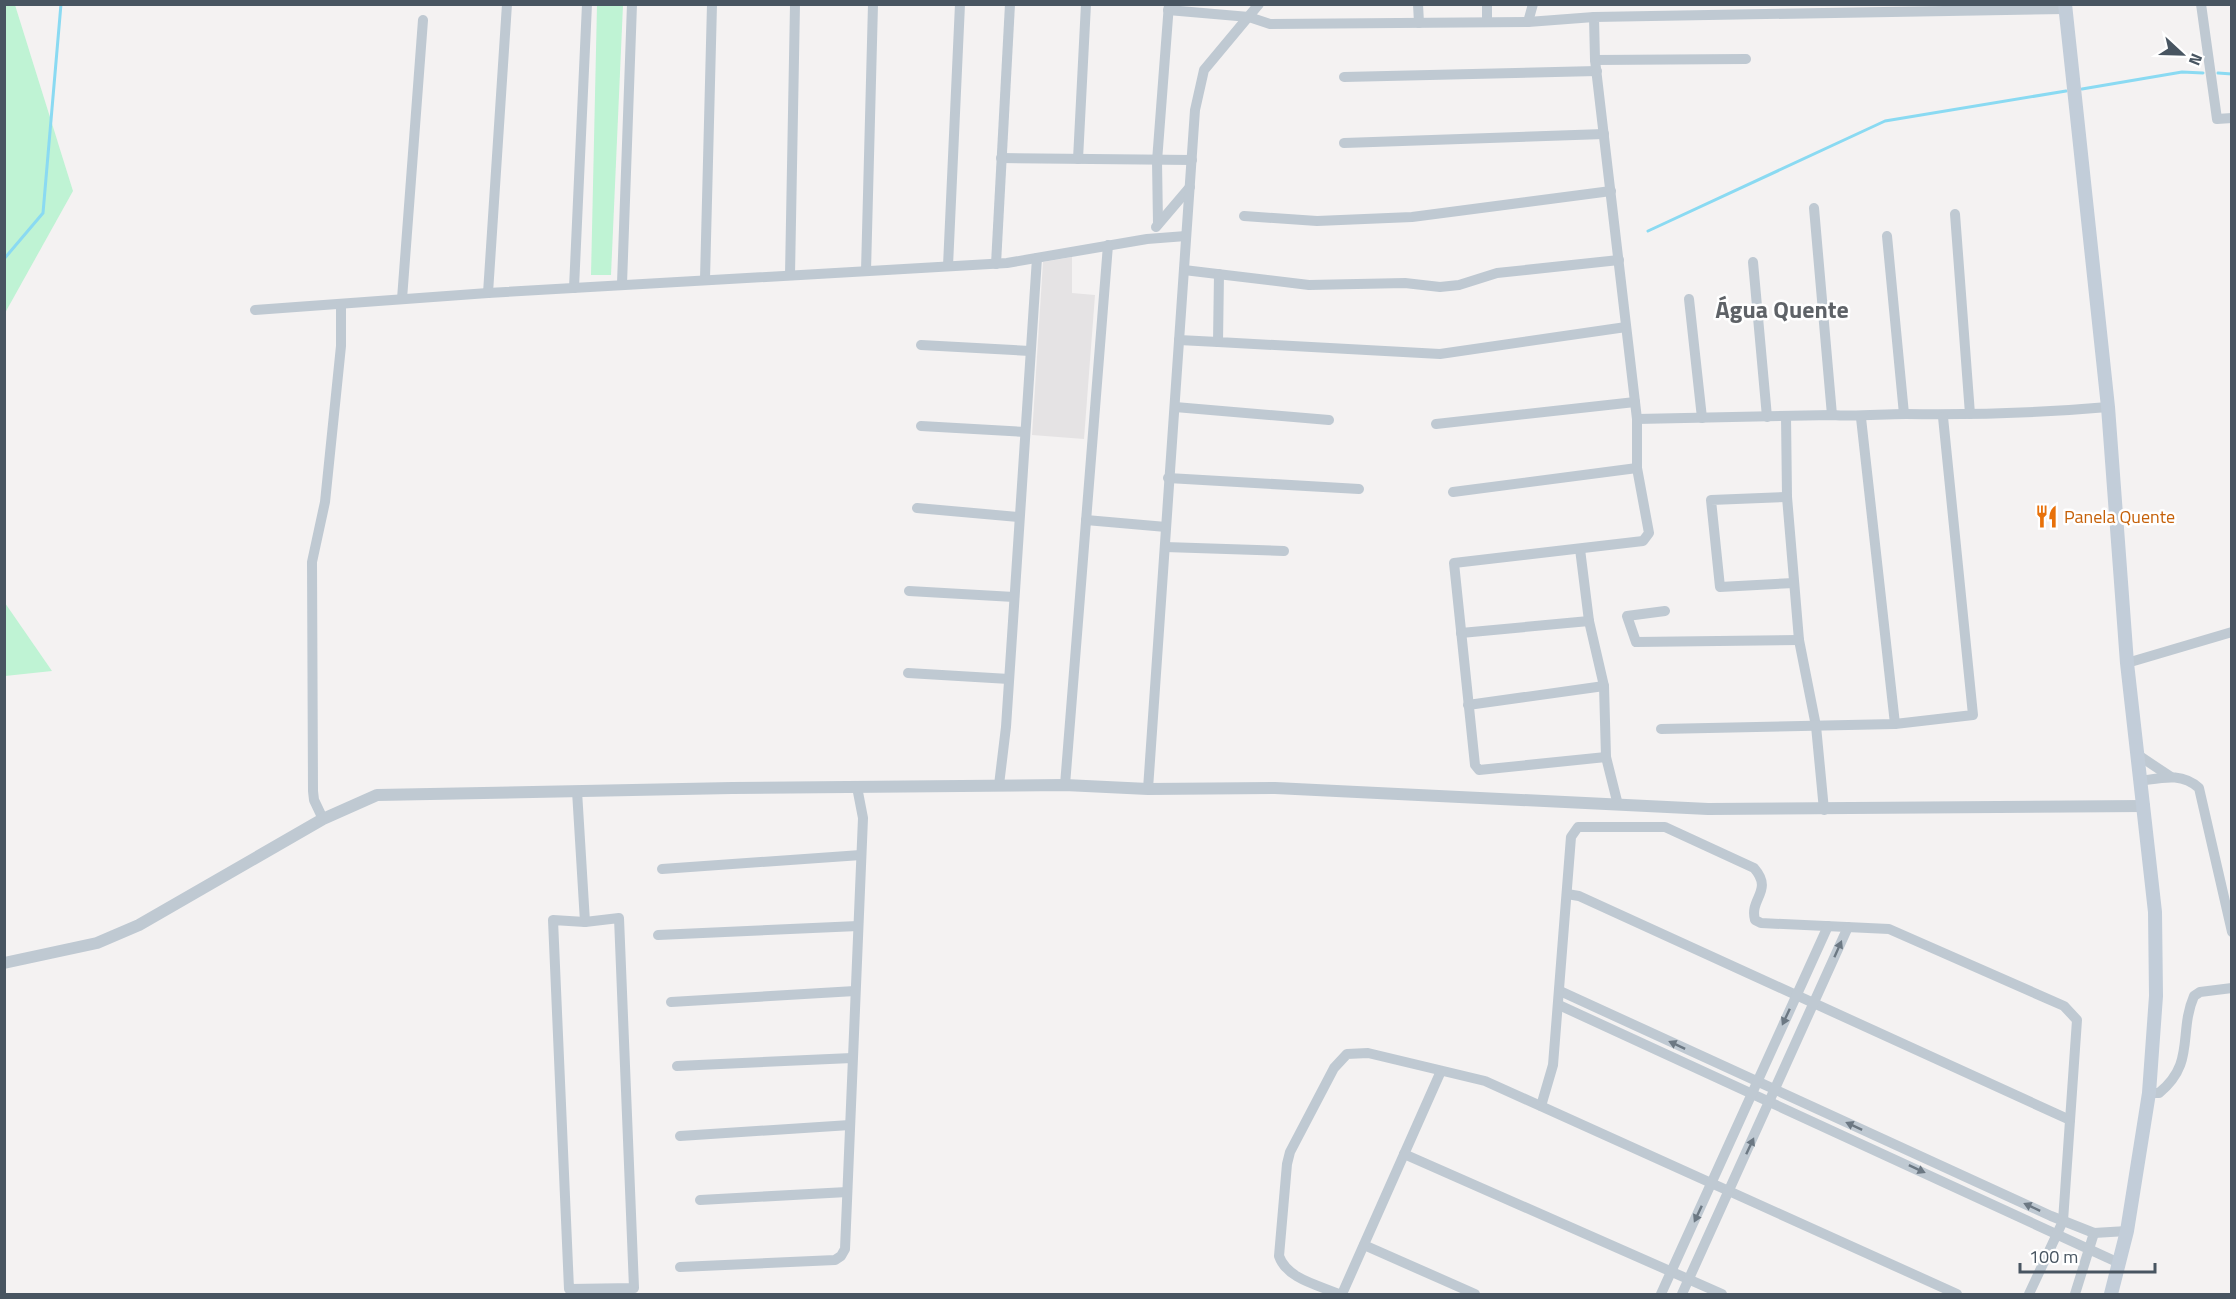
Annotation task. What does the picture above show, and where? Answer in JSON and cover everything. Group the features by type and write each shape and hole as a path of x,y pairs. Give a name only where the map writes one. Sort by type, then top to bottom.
{"main road":[{"path":"2065,7 2108,407 2127,663 2156,912 2156,996 2149,1093 2127,1231 2111,1294"}],"street":[{"path":"488,292 507,4"},
{"path":"574,288 587,4"},
{"path":"622,284 632,4"},
{"path":"705,279 712,4"},
{"path":"790,275 795,4"},
{"path":"866,271 873,4"},
{"path":"948,266 960,4"},
{"path":"996,264 1010,4"},
{"path":"1078,159 1086,4"},
{"path":"1148,789 1195,110 1204,70 1259,4"},
{"path":"1418,4 1419,23"},
{"path":"1487,4 1487,22"},
{"path":"1528,22 1533,4"},
{"path":"1606,17 1611,4"},
{"path":"1639,4 1641,17"},
{"path":"2201,4 2217,119 2232,118"},
{"path":"1158,224 1157,161 1168,7 1249,17 1270,24 1528,22 1594,17 1641,17 1706,10 2065,7"},
{"path":"1594,17 1595,60 1637,419 1637,468 1649,522 1647,537 1643,541 1454,563 1475,765 1479,770 1606,757"},
{"path":"402,299 423,20"},
{"path":"1595,60 1746,59"},
{"path":"1344,77 1597,72"},
{"path":"1344,143 1604,134"},
{"path":"1001,158 1192,160"},
{"path":"1147,239 1190,187"},
{"path":"1244,216 1317,221 1412,217 1611,191"},
{"path":"1814,208 1832,415"},
{"path":"1955,214 1970,414"},
{"path":"255,310 488,292 996,264 1147,239 1186,236"},
{"path":"1887,236 1904,414"},
{"path":"1065,785 1108,245"},
{"path":"999,785 1009,679 1036,258"},
{"path":"1184,270 1309,285 1405,283 1440,287 1459,285 1497,273 1619,260"},
{"path":"1753,262 1767,417"},
{"path":"1218,342 1219,274"},
{"path":"1689,299 1702,417"},
{"path":"323,819 314,800 313,791 312,562 325,502 341,346 341,304"},
{"path":"1179,340 1440,354 1626,327"},
{"path":"921,345 1030,351"},
{"path":"1436,424 1635,402"},
{"path":"1175,407 1329,420"},
{"path":"1637,419 1832,415 1861,418 1904,414 1943,417 2108,407"},
{"path":"1786,416 1787,497 1799,640 1816,726 1824,810"},
{"path":"1661,729 1895,724 1972,715 1943,417"},
{"path":"1861,418 1895,724"},
{"path":"921,426 1025,432"},
{"path":"1453,492 1637,468"},
{"path":"1168,478 1359,489"},
{"path":"1787,497 1711,501 1720,587 1794,583"},
{"path":"917,508 1019,517"},
{"path":"1086,520 1166,527"},
{"path":"1165,547 1284,551"},
{"path":"1580,549 1589,621 1604,687 1606,757 1618,805"},
{"path":"909,591 1014,597"},
{"path":"1665,611 1627,616 1636,642 1799,640"},
{"path":"1461,633 1589,621"},
{"path":"2127,663 2232,632"},
{"path":"908,673 1009,679"},
{"path":"1468,705 1604,687"},
{"path":"2138,755 2171,777"},
{"path":"2140,781 2171,777 2190,780 2199,788 2231,932"},
{"path":"4,963 97,943 139,925 323,819 377,795 1065,785 1148,789 1275,788 1708,809 2144,806"},
{"path":"680,1267 835,1260 842,1256 845,1249 863,818 857,787"},
{"path":"577,791 585,922"},
{"path":"1541,1106 1553,1065 1571,837 1578,827 1665,827 1754,868 1762,876 1763,888 1753,912 1755,920 1761,923 1889,929 1903,933 2064,1006 2073,1013 2077,1020 2063,1221 2029,1294"},
{"path":"662,869 861,855"},
{"path":"1567,894 1579,896 2070,1120"},
{"path":"619,918 634,1288 569,1289 553,920 585,922 619,918"},
{"path":"658,935 858,926"},
{"path":"1661,1294 1828,926"},
{"path":"1682,1294 1848,927"},
{"path":"2149,1093 2159,1093 2178,1074 2184,1059 2194,996 2200,992 2232,988"},
{"path":"671,1002 855,991"},
{"path":"1560,991 2063,1221 2094,1233 2127,1231"},
{"path":"1558,1005 2057,1233 2090,1252 2119,1263"},
{"path":"1441,1071 1340,1294 1289,1273 1281,1263 1279,1256 1290,1152 1334,1068 1347,1054 1368,1053 1485,1081 1957,1294"},
{"path":"677,1066 852,1058"},
{"path":"680,1136 850,1125"},
{"path":"1404,1154 1722,1294"},
{"path":"700,1200 847,1192"},
{"path":"2075,1294 2090,1252 2094,1233"},
{"path":"1364,1245 1475,1294"}],"shaded area":[{"path":"1072,257 1072,293 1095,295 1084,439 1032,435 1043,262"}],"green space":[{"path":"4,5 15,5 73,191 5,313"},
{"path":"597,5 623,5 611,275 591,275"},
{"path":"5,603 52,671 5,676"}],"waterway":[{"path":"4,259 43,213 61,4"},
{"path":"2082,89 2182,72 2203,73"},
{"path":"2218,73 2232,74"},
{"path":"1648,231 1885,121 2066,91"}],"place":[{"name":"Panela Quente","path":"2046,516"}],"district":[{"name":"Água Quente","path":"1782,309"}]}
